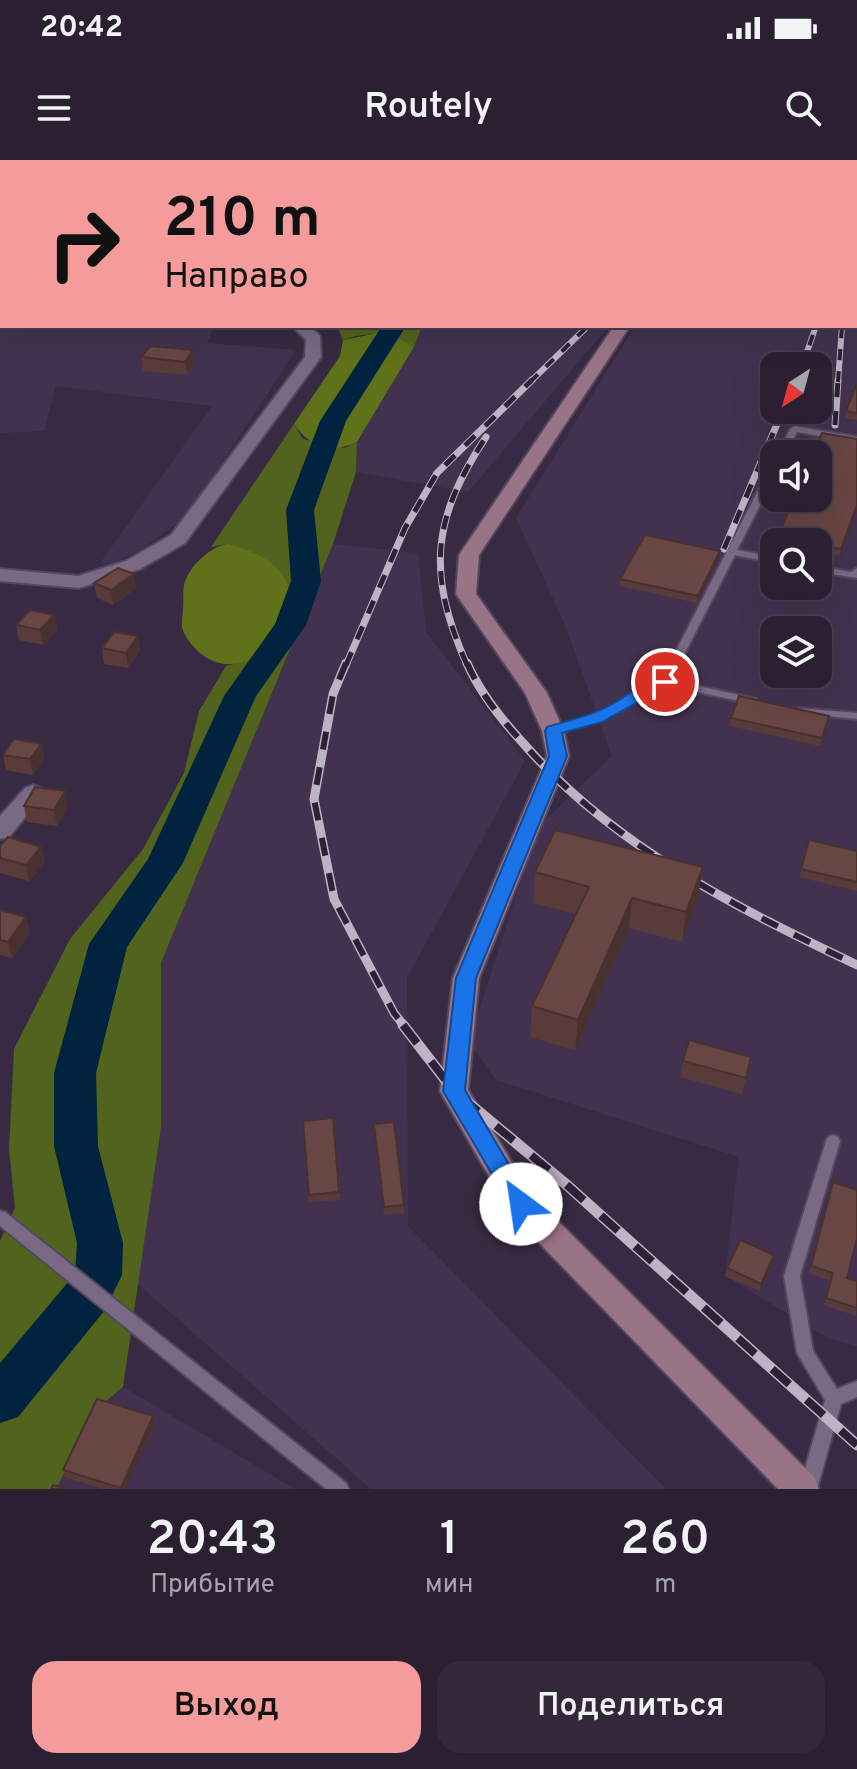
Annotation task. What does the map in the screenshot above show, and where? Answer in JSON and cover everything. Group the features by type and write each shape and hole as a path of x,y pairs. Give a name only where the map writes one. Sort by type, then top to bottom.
{"street":[{"path":"0,575 79,582 133,565 178,539 313,357 314,339 302,328"},
{"path":"621,328 469,555 466,594 536,693 553,731 558,756 466,978 454,1091 521,1204 805,1489"},
{"path":"0,831 33,793"}],"lane":[{"path":"789,440 794,429 857,440"},
{"path":"665,682 760,497"},
{"path":"733,552 760,557"},
{"path":"832,572 855,576 857,571"},
{"path":"553,731 596,718 620,707 646,688 665,682 769,704"},
{"path":"784,708 857,716"},
{"path":"833,1141 792,1276 805,1353 834,1399"},
{"path":"0,1217 340,1489"},
{"path":"805,1489 834,1399 857,1389"}],"shaded area":[{"path":"0,328 213,328 207,343 296,350 187,516 142,549 113,563 100,563 212,406 56,386 44,431 0,433"},
{"path":"421,328 607,328 468,492 356,472 357,442 414,347"},
{"path":"634,328 857,328 857,1346 828,1338 725,1276 739,1157 496,1080 469,1042 538,827 612,756 565,625 516,518"},
{"path":"333,544 418,553 426,632 525,761 407,978 408,1226 666,1489 371,1489 137,1283 161,1127 161,963"},
{"path":"123,1387 295,1489 56,1489 99,1407"}],"green space":[{"path":"338,328 421,328 414,347 380,335 362,335 343,340"},
{"path":"378,333 395,336 414,347 357,442 330,448 314,443 294,424 340,356 343,340"},
{"path":"294,424 303,439 345,448 357,442 356,472 333,544 161,963 161,1127 123,1387 99,1407 56,1489 0,1489 0,1241 15,1208 9,1149 14,1049 70,939 143,849 184,773 199,711 226,666 238,663 226,544 211,547"},
{"path":"226,544 249,551 271,563 280,571 289,592 286,612 266,647 255,656 230,664 204,656 184,633 182,624 184,585 189,573 208,553"}],"building":[{"path":"150,346 193,350 185,362 141,357"},
{"path":"857,384 857,413 846,411"},
{"path":"822,433 857,439 857,505 841,549 832,547 832,528 781,528 788,512 832,512 832,440 819,440"},
{"path":"645,535 720,551 698,596 620,579"},
{"path":"118,568 134,574 111,590 94,583"},
{"path":"30,610 54,615 40,630 16,625"},
{"path":"114,632 138,636 126,653 102,648"},
{"path":"739,696 829,716 822,738 731,718"},
{"path":"14,739 41,744 30,759 3,755"},
{"path":"35,787 65,791 54,810 24,806"},
{"path":"555,830 703,867 686,912 632,898 578,1020 532,1006 589,887 535,872"},
{"path":"8,837 41,847 26,865 0,858 0,846"},
{"path":"809,840 857,851 857,882 801,869"},
{"path":"0,910 26,917 8,942 0,940"},
{"path":"689,1040 751,1057 746,1078 683,1061"},
{"path":"333,1118 339,1192 309,1195 303,1121"},
{"path":"394,1122 404,1205 384,1207 374,1124"},
{"path":"833,1182 857,1190 857,1238 847,1278 857,1281 857,1308 826,1298 833,1273 811,1266"},
{"path":"740,1240 774,1255 761,1284 727,1268"},
{"path":"97,1399 153,1416 121,1488 63,1470"}],"waterway":[{"path":"0,1400 88,1295 98,1275 100,1243 76,1146 75,1073 108,944 165,863 240,696 290,625 306,581 300,510 333,421 393,328"}],"railway":[{"path":"530,382 586,328"},
{"path":"807,352 815,328"},
{"path":"838,382 842,328"},
{"path":"346,665 405,528 437,473 532,380"},
{"path":"835,425 838,380"},
{"path":"724,549 777,424"},
{"path":"467,665 445,603 441,548 454,495 486,437"},
{"path":"346,663 333,694 314,799 334,899 394,1013 405,1027"},
{"path":"467,663 507,725 558,780 596,813 678,871 766,920 857,965"},
{"path":"403,1025 454,1091 568,1186 857,1445"}],"route":[{"path":"521,1204 454,1091 466,978 558,756 553,731 596,718 620,707 646,688 665,682"}]}
